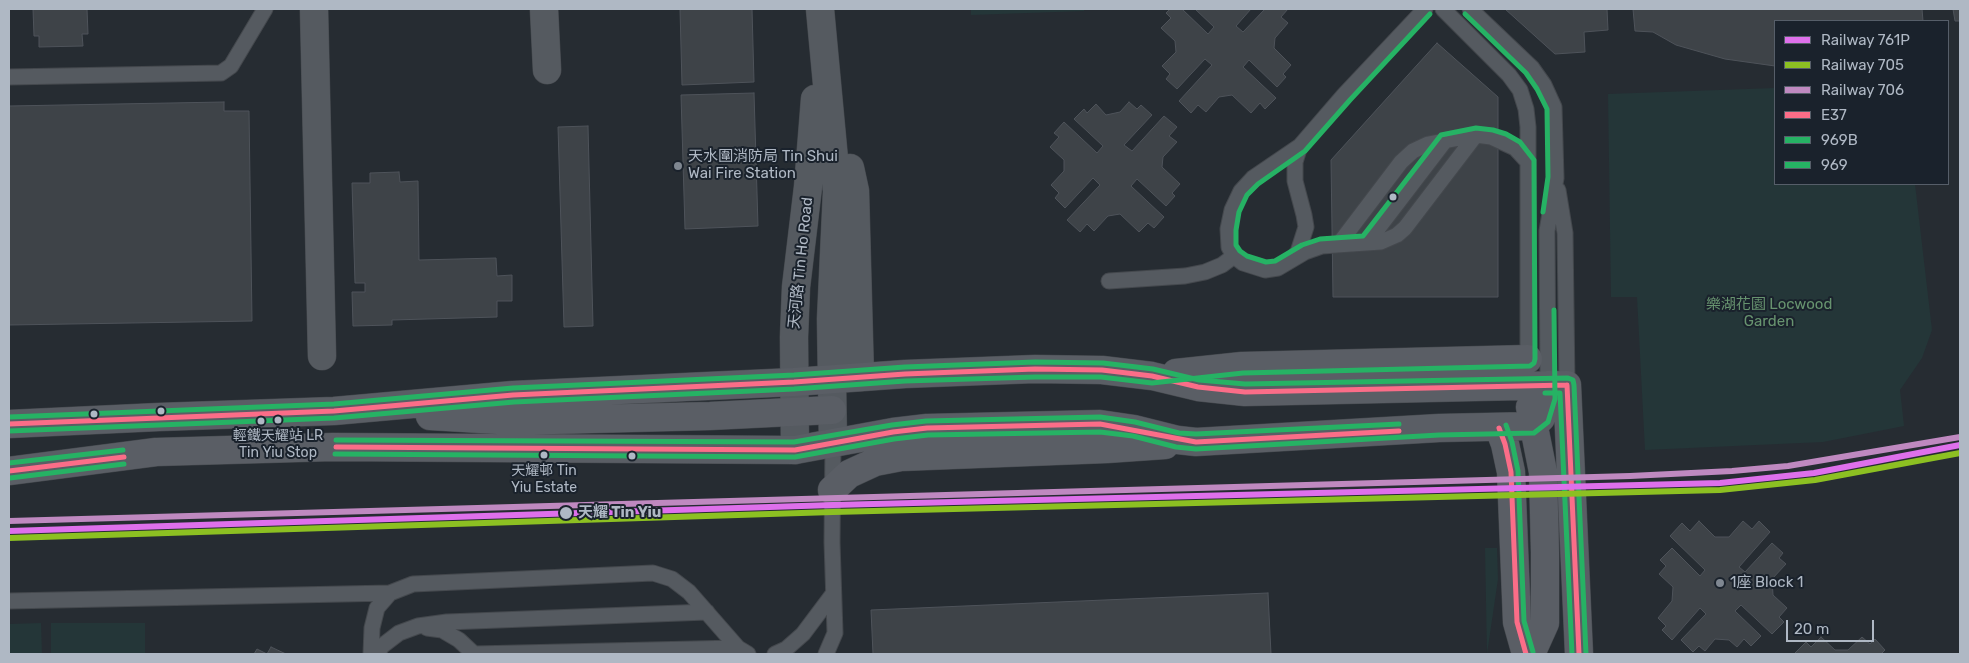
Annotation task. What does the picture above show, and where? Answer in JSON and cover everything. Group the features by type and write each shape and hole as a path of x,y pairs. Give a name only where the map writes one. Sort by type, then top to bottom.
{"main road":[{"path":"1152,376 1242,366 1528,359"},
{"path":"9,424 334,411 513,395 1035,369 1102,370 1152,376 1198,387 1245,392 1548,385"},
{"path":"832,490 849,474 875,462 901,457 1107,449 1439,428 1533,426 1541,418 1545,408 1548,385"},
{"path":"1548,385 1579,654"},
{"path":"334,411 514,421 832,410"},
{"path":"9,471 156,452 333,447 795,450 893,432 927,428 1100,424 1196,442"},
{"path":"1531,654 1545,623 1543,472 1533,426"},
{"path":"1499,428 1505,444 1511,472 1517,622 1526,654"}],"street":[{"path":"314,9 322,356"},
{"path":"544,9 546,70"},
{"path":"820,13 855,191 860,378"},
{"name":"天河路 Tin Ho Road","path":"820,13 837,191 831,319 833,444"},
{"name":"天河路 Tin Ho Road","path":"795,450 796,287 808,187 820,13"}],"lane":[{"path":"9,77 221,73 232,66 264,9"},
{"path":"1425,9 1344,95 1300,146 1253,178 1241,191 1232,210 1228,229 1229,247 1234,256 1243,263 1265,270 1278,268 1305,252 1322,246 1381,242 1397,235 1405,228 1476,135"},
{"path":"1443,9 1494,58 1520,90 1526,108 1528,359 1548,385"},
{"path":"1470,9 1532,68 1544,85 1554,107 1556,178 1547,231 1548,385"},
{"path":"1338,245 1401,162 1413,152 1428,144 1476,135 1491,137 1515,148 1527,161"},
{"path":"1367,243 1445,141"},
{"path":"1290,261 1298,252 1306,227 1295,181 1295,162 1300,146"},
{"path":"1109,281 1185,276 1206,272 1222,265 1234,256"},
{"path":"826,654 835,633 833,594 833,444"},
{"path":"9,601 390,593 413,584 653,573 672,579 690,592 743,651"},
{"path":"371,654 372,628 377,608 390,593"},
{"path":"775,654 786,649 803,634 833,594"},
{"path":"377,654 382,646 399,633 418,626 447,622 707,612"},
{"path":"418,626 442,630 459,640 474,654 743,651"}],"green space":[{"path":"971,9 1084,9 1084,11 971,15"},
{"name":"樂湖花園 Locwood Garden","path":"1774,88 1774,185 1915,185 1932,330 1922,358 1900,390 1904,426 1823,442 1645,450 1637,297 1611,297 1608,94"},
{"path":"1485,548 1497,548 1498,579 1487,654"},
{"path":"41,623 42,654 9,654 9,624"},
{"path":"51,623 145,623 145,654 51,654"}],"building":[{"path":"33,9 87,9 88,34 82,34 83,46 39,47 39,36 34,36"},
{"path":"680,9 752,9 754,82 682,85"},
{"path":"1170,9 1182,9 1208,34 1214,27 1195,9 1251,9 1236,26 1243,32 1265,9 1288,9 1281,17 1288,23 1275,38 1274,48 1291,65 1283,74 1286,77 1277,87 1249,60 1243,67 1276,98 1265,109 1260,103 1251,113 1232,95 1219,97 1206,112 1198,105 1191,113 1179,101 1212,65 1205,59 1177,89 1166,79 1170,74 1162,66 1176,52 1175,41 1161,28 1171,18 1166,13"},
{"path":"1505,9 1607,9 1608,30 1584,32 1585,52 1555,54"},
{"path":"1633,9 1922,9 1923,20 1774,20 1774,66 1725,59 1676,45 1653,32 1635,31"},
{"path":"1953,9 1960,9 1960,21 1955,21"},
{"path":"1437,43 1498,97 1498,297 1333,297 1331,160"},
{"path":"754,93 758,226 685,229 681,95"},
{"path":"224,102 224,111 249,111 252,321 9,325 9,106"},
{"path":"1129,102 1137,109 1141,105 1152,115 1124,145 1132,151 1164,116 1177,127 1169,136 1177,142 1163,157 1162,167 1180,184 1172,193 1175,196 1166,206 1137,179 1131,186 1164,217 1154,228 1148,223 1139,232 1120,214 1108,216 1094,231 1087,224 1080,232 1067,220 1100,185 1093,178 1065,208 1055,198 1059,193 1051,185 1064,171 1064,160 1050,147 1059,137 1054,133 1064,122 1097,153 1103,146 1074,119 1084,109 1087,113 1096,104 1106,115 1120,112"},
{"path":"588,126 593,326 564,327 558,127"},
{"path":"399,172 400,182 418,181 419,260 496,258 497,276 512,275 512,301 497,301 497,317 392,320 392,325 353,326 352,292 365,292 365,283 355,283 352,183 370,183 370,173"},
{"name":"1座 Block 1","path":"1699,521 1715,537 1729,537 1743,521 1752,529 1759,521 1770,532 1739,567 1745,572 1772,543 1783,553 1779,558 1786,564 1772,579 1773,595 1787,608 1779,617 1784,622 1772,634 1741,605 1735,611 1761,636 1751,646 1744,639 1737,647 1729,640 1715,639 1705,651 1699,646 1693,652 1681,640 1706,614 1700,608 1672,640 1662,630 1666,626 1658,618 1672,601 1673,587 1659,574 1666,566 1660,560 1672,548 1700,576 1705,570 1670,536 1682,523 1690,531"},
{"path":"1268,593 1271,654 873,654 871,610"},
{"path":"1821,637 1835,650 1848,650 1862,637 1870,644 1875,639 1885,650 1881,654 1794,654 1806,642 1811,647"},
{"path":"271,647 286,654 267,654"},
{"path":"257,649 267,654 254,654"}],"rail line":[{"name":"706","path":"9,521 1630,476 1788,466 1960,437"},
{"name":"761P","path":"9,531 833,505 1720,483 1814,473 1960,445"},
{"name":"705","path":"9,538 833,512 1720,490 1815,480 1960,453"}],"transit line":[{"name":"969B","path":"9,431 334,418 514,402 794,389 905,381 1101,377 1152,383 1243,373 1530,366 1534,363 1535,359 1534,160 1520,142 1506,134 1476,128 1441,135 1363,236 1320,239 1302,245 1275,261 1266,262 1247,256 1236,245 1239,212 1247,195 1258,184 1305,151 1430,14"},
{"name":"969B","path":"1465,14 1526,73 1547,109 1548,177 1543,212"},
{"name":"969B","path":"335,454 795,457 894,439 928,435 1100,432 1133,436 1176,447 1196,449 1439,435 1534,433 1548,422 1555,399 1554,310"},
{"name":"969","path":"9,417 334,404 513,388 1035,362 1103,363 1153,369 1199,380 1245,384 1568,378 1573,380 1574,385 1586,654"},
{"name":"E37","path":"9,424 334,411 513,395 1035,369 1102,370 1152,376 1198,387 1245,392 1567,385"},
{"name":"E37","path":"1567,385 1579,654"},
{"name":"969B","path":"1545,393 1560,393 1572,654"},
{"name":"969","path":"336,440 794,442 926,421 1100,417 1135,422 1179,433 1196,434 1399,424"},
{"name":"E37","path":"336,447 795,450 893,432 927,428 1100,424 1196,442 1399,431"},
{"name":"969","path":"1506,425 1512,442 1518,471 1524,621 1533,652"},
{"name":"E37","path":"1499,428 1505,444 1511,472 1517,622 1526,654"},
{"name":"969","path":"9,463 123,450"},
{"name":"E37","path":"9,471 124,457"},
{"name":"969B","path":"10,478 124,464"}],"place":[{"name":"天水圍消防局 Tin Shui Wai Fire Station","path":"678,166"},
{"name":"輕鐵天耀站 LR Tin Yiu Stop","path":"278,420"},
{"name":"天耀邨 Tin Yiu Estate","path":"544,455"},
{"name":"天耀 Tin Yiu","path":"566,513"},
{"name":"1座 Block 1","path":"1720,583"}]}
